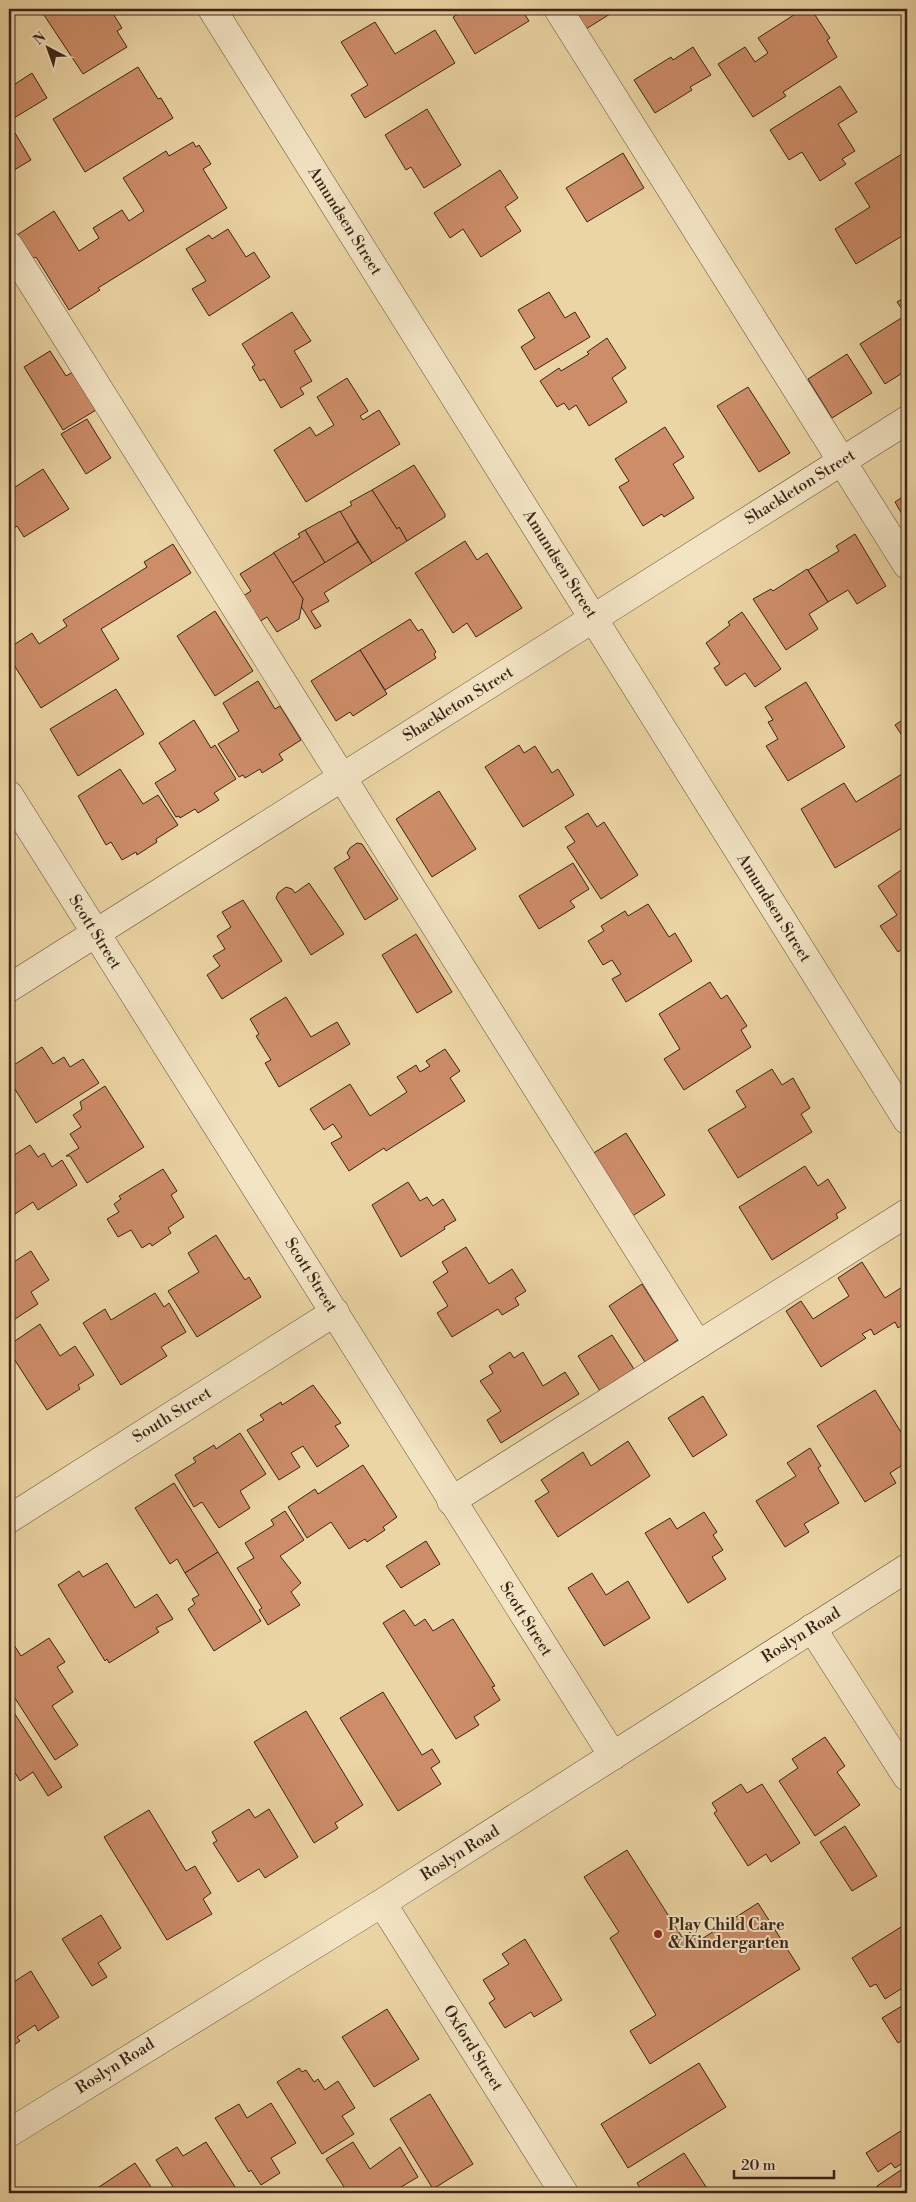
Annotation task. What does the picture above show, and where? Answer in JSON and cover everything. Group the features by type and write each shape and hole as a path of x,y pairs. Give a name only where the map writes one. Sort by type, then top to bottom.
{"street":[{"name":"Amundsen Street","path":"212,9 907,1120"},
{"path":"558,9 907,565"},
{"path":"9,246 698,1345"},
{"name":"Shackleton Street","path":"9,988 907,420"},
{"name":"Scott Street","path":"9,795 613,1756"},
{"path":"451,1501 907,1213"},
{"name":"South Street","path":"9,1519 335,1312"},
{"name":"Roslyn Road","path":"9,2133 382,1903 907,1568"},
{"path":"812,1628 907,1777"},
{"name":"Oxford Street","path":"382,1903 564,2193"}],"building":[{"path":"40,9 110,9 122,28 117,31 127,47 83,74"},
{"path":"467,9 521,9 529,21 475,54 453,17"},
{"path":"573,9 618,9 586,29"},
{"path":"803,9 811,9 830,38 827,40 837,57 783,92 786,96 753,117 718,64 745,47 755,62 768,53 758,38"},
{"path":"375,22 395,54 435,30 455,63 365,118 351,95 368,85 341,42"},
{"path":"693,47 711,75 690,87 692,90 655,113 634,80 671,57 673,60"},
{"path":"138,67 158,99 161,98 173,118 85,172 53,119"},
{"path":"32,73 47,98 9,121 9,88"},
{"path":"840,86 857,112 838,124 855,151 842,159 846,164 820,181 802,152 789,160 770,130"},
{"path":"427,109 461,165 424,188 411,167 406,170 385,135"},
{"path":"15,133 31,160 9,173 9,137"},
{"path":"193,142 196,147 199,145 211,164 203,169 227,208 98,288 100,290 69,310 36,257 32,259 17,235 54,211 79,251 99,238 93,228 122,210 129,221 144,211 123,178 166,151 169,156"},
{"path":"623,153 644,188 587,222 566,188"},
{"path":"902,154 907,163 907,233 856,264 835,229 870,207 855,183"},
{"path":"500,170 518,198 505,207 521,231 481,257 463,229 450,238 434,213"},
{"path":"228,229 246,257 254,252 270,277 209,316 192,289 206,281 186,249 209,235 212,239"},
{"path":"549,292 565,318 575,312 590,337 535,370 521,347 535,338 518,310"},
{"path":"907,296 907,370 885,384 860,344 906,315 897,302"},
{"path":"292,312 311,341 294,351 312,381 300,388 304,394 281,408 264,379 260,381 252,367 255,365 242,344"},
{"path":"607,338 626,368 612,378 627,402 589,426 576,405 569,410 564,403 557,407 540,381 559,368 561,371 589,354 587,352"},
{"path":"50,351 66,376 73,372 96,410 63,430 24,367"},
{"path":"847,354 872,393 832,418 808,379"},
{"path":"347,378 368,411 360,416 363,420 379,410 400,444 306,502 274,450 310,427 316,436 334,425 317,397"},
{"path":"748,387 790,453 759,472 717,406"},
{"path":"87,419 111,458 86,474 61,434"},
{"path":"665,427 684,457 673,464 694,498 664,517 662,514 643,526 619,487 629,481 615,459"},
{"path":"414,465 445,514 445,517 407,541 372,490"},
{"path":"43,469 69,509 24,537 17,526 9,532 9,491"},
{"path":"372,490 407,541 372,563 340,512 352,505 350,502"},
{"path":"907,494 907,523 895,502"},
{"path":"340,511 358,542 325,563 305,530"},
{"path":"305,530 325,563 292,583 273,553 300,537 298,534"},
{"path":"855,534 886,586 857,604 848,590 828,602 808,570 839,551 836,546"},
{"path":"465,541 477,560 487,553 522,608 476,637 467,623 453,633 415,573"},
{"path":"358,542 372,563 324,593 329,601 311,611 321,626 315,629 301,606 303,599 292,583"},
{"path":"173,544 191,573 101,629 119,659 41,708 9,657 9,648 32,633 39,644 67,626 63,620 147,567 144,562"},
{"path":"274,553 303,599 299,619 277,632 267,617 259,622 243,596 251,591 240,574"},
{"path":"807,569 828,602 809,614 818,629 786,650 753,599 771,589 773,591"},
{"path":"215,611 253,671 215,696 177,636"},
{"path":"742,612 781,669 755,687 745,673 726,686 714,668 720,664 706,643 730,625 728,622"},
{"path":"410,619 418,631 422,629 436,652 434,654 436,658 385,690 360,650"},
{"path":"360,650 387,694 353,716 350,712 336,721 311,681"},
{"path":"258,681 275,709 280,706 301,740 279,754 283,760 262,773 260,769 245,778 243,775 239,777 218,744 239,731 223,703"},
{"path":"806,682 845,747 788,781 766,746 778,739 768,722 773,720 765,707"},
{"path":"116,689 144,734 78,776 50,729"},
{"path":"907,717 907,743 895,725"},
{"path":"194,720 211,748 215,745 236,779 214,793 219,800 198,813 195,809 180,818 179,816 176,817 155,783 176,770 159,743"},
{"path":"519,745 524,753 535,746 552,773 558,769 574,795 523,827 485,767"},
{"path":"120,769 143,804 158,795 178,825 156,839 157,842 137,855 136,852 122,860 111,842 106,845 78,796"},
{"path":"907,771 907,825 835,868 801,809 844,783 856,802"},
{"path":"439,791 476,849 432,877 396,819"},
{"path":"588,813 597,827 604,822 638,875 601,899 567,847 575,842 565,827"},
{"path":"357,843 362,844 398,899 365,920 334,868 350,858 347,853"},
{"path":"573,863 589,889 570,901 575,907 539,929 519,896"},
{"path":"907,866 907,946 898,952 880,926 897,915 878,886"},
{"path":"309,883 344,934 311,955 276,898 278,893 286,887 292,889 295,893"},
{"path":"243,900 282,961 222,999 207,975 220,966 213,956 225,949 217,936 231,927 222,912"},
{"path":"648,904 669,937 675,933 692,961 626,1002 612,979 621,974 612,960 603,965 588,941 604,931 601,926 625,911 628,916"},
{"path":"416,934 452,992 417,1013 382,955"},
{"path":"710,982 721,999 727,995 747,1026 741,1030 751,1047 684,1090 664,1059 680,1049 659,1014"},
{"path":"286,997 311,1037 337,1022 350,1044 279,1087 265,1063 271,1060 256,1036 259,1034 250,1019"},
{"path":"42,1047 53,1064 64,1057 70,1067 83,1059 99,1083 36,1123 13,1086 9,1089 9,1068"},
{"path":"445,1049 460,1071 450,1078 465,1101 386,1151 384,1148 349,1171 331,1143 342,1137 333,1124 324,1130 310,1109 350,1084 370,1116 407,1092 397,1077 416,1065 420,1072 430,1066 426,1061"},
{"path":"772,1069 782,1085 793,1078 810,1108 801,1114 812,1132 738,1178 708,1130 746,1107 736,1091"},
{"path":"105,1086 144,1147 87,1183 70,1156 66,1156 79,1148 70,1134 81,1127 73,1115 82,1109 80,1102"},
{"path":"626,1133 665,1195 631,1217 592,1154"},
{"path":"30,1145 38,1157 44,1153 52,1167 62,1160 77,1185 38,1210 33,1202 9,1218 9,1154 11,1157"},
{"path":"805,1166 818,1186 828,1179 846,1208 836,1214 838,1218 772,1260 739,1207"},
{"path":"163,1169 177,1191 171,1195 184,1217 168,1228 171,1233 152,1246 150,1243 142,1248 131,1230 118,1237 107,1219 119,1212 114,1204 121,1199 119,1196"},
{"path":"408,1182 420,1201 427,1197 433,1206 443,1199 456,1220 401,1257 372,1205"},
{"path":"216,1235 245,1280 249,1277 261,1297 197,1337 168,1291 199,1272 188,1253"},
{"path":"466,1247 489,1284 512,1269 526,1291 515,1298 519,1305 502,1315 498,1309 452,1337 437,1313 448,1306 433,1282 448,1272 442,1262"},
{"path":"31,1251 49,1280 31,1292 38,1304 9,1323 9,1265"},
{"path":"862,1262 885,1298 907,1284 907,1322 898,1328 895,1322 874,1335 871,1329 862,1334 866,1338 821,1367 786,1311 801,1301 813,1319 849,1296 838,1278"},
{"path":"642,1284 678,1340 645,1362 609,1306"},
{"path":"155,1293 164,1307 169,1303 186,1332 161,1347 167,1356 121,1385 83,1323 105,1309 111,1320"},
{"path":"40,1324 60,1356 75,1346 94,1375 78,1385 80,1389 47,1410 9,1351 9,1345"},
{"path":"612,1335 634,1369 600,1391 578,1356"},
{"path":"510,1352 514,1358 523,1352 543,1386 565,1372 579,1394 501,1443 487,1420 501,1411 480,1381 493,1373 489,1366"},
{"path":"313,1385 341,1423 335,1426 349,1446 317,1467 303,1446 291,1453 300,1467 279,1480 247,1430 264,1420 260,1415 281,1402 282,1405"},
{"path":"875,1390 907,1442 907,1462 890,1473 896,1483 865,1502 817,1426"},
{"path":"703,1396 727,1435 693,1457 668,1418"},
{"path":"240,1433 266,1474 240,1491 250,1508 219,1528 202,1502 194,1507 175,1475 196,1462 193,1458 214,1445 216,1449"},
{"path":"628,1441 650,1476 558,1537 535,1501 549,1492 541,1480 583,1452 591,1466"},
{"path":"810,1448 821,1466 818,1468 839,1503 804,1524 809,1532 785,1547 756,1501 796,1476 787,1463"},
{"path":"363,1465 397,1517 383,1527 385,1530 367,1542 365,1539 349,1549 331,1522 307,1538 288,1507 315,1489 318,1494"},
{"path":"174,1483 218,1552 185,1573 177,1559 170,1564 135,1508"},
{"path":"285,1511 304,1540 280,1556 301,1583 291,1592 300,1605 268,1625 259,1610 262,1608 237,1568 254,1558 245,1543 274,1525 271,1520"},
{"path":"704,1512 717,1532 713,1535 723,1550 712,1557 726,1579 688,1603 645,1533 670,1518 677,1529"},
{"path":"426,1541 440,1564 401,1588 386,1566"},
{"path":"218,1552 261,1621 214,1651 188,1609 195,1604 192,1599 199,1595 185,1573"},
{"path":"107,1563 135,1608 157,1594 173,1619 156,1628 159,1632 109,1663 107,1659 105,1661 58,1585 79,1571 83,1577"},
{"path":"592,1573 606,1595 628,1581 650,1618 604,1646 568,1588"},
{"path":"404,1610 415,1626 425,1619 433,1631 453,1619 495,1686 492,1687 500,1700 474,1717 479,1725 456,1739 383,1623"},
{"path":"9,1637 21,1656 49,1638 65,1662 57,1667 73,1692 52,1706 78,1745 55,1760 9,1689"},
{"path":"383,1692 422,1755 432,1749 440,1762 431,1768 441,1784 398,1811 340,1718"},
{"path":"11,1708 62,1787 48,1796 33,1772 20,1781 9,1763 9,1710"},
{"path":"306,1711 363,1805 335,1823 338,1828 314,1843 254,1742"},
{"path":"825,1737 845,1766 837,1772 860,1805 815,1836 779,1781 798,1768 792,1759"},
{"path":"741,1784 747,1793 762,1784 800,1843 771,1862 766,1854 748,1866 714,1813 717,1811 712,1803"},
{"path":"249,1809 255,1818 269,1809 298,1857 265,1878 259,1869 238,1882 213,1843 217,1841 212,1832"},
{"path":"149,1810 186,1871 195,1866 211,1893 203,1899 212,1914 167,1940 104,1837"},
{"path":"845,1826 877,1876 852,1891 820,1842"},
{"path":"627,1850 682,1937 691,1932 697,1942 758,1903 800,1969 650,2064 630,2031 656,2015 610,1938 619,1932 584,1877"},
{"path":"101,1915 121,1948 98,1963 107,1977 92,1986 62,1939"},
{"path":"904,1925 907,1930 907,1985 885,1999 876,1984 870,1987 852,1958"},
{"path":"525,1939 562,2000 534,2017 531,2012 505,2028 489,2003 495,1999 483,1980 509,1964 502,1954"},
{"path":"31,1971 59,2017 38,2031 35,2025 17,2037 20,2041 9,2048 9,1985"},
{"path":"907,2003 907,2037 898,2043 882,2018"},
{"path":"387,2009 419,2059 374,2087 342,2037"},
{"path":"699,2063 726,2107 628,2168 601,2124"},
{"path":"299,2068 302,2072 306,2070 314,2082 318,2079 325,2090 338,2081 355,2108 342,2116 354,2134 322,2154 277,2082"},
{"path":"430,2094 473,2164 433,2189 390,2119"},
{"path":"271,2103 296,2143 271,2158 280,2173 261,2185 251,2170 249,2172 215,2118 239,2104 247,2118"},
{"path":"907,2127 907,2160 895,2168 891,2163 878,2172 866,2153"},
{"path":"206,2142 239,2193 177,2193 156,2160 177,2147 183,2156"},
{"path":"353,2142 370,2169 400,2147 418,2177 401,2187 404,2193 348,2193 326,2159"},
{"path":"684,2153 710,2193 643,2193 637,2183"},
{"path":"135,2163 155,2193 95,2193 93,2191"},
{"path":"907,2166 907,2193 882,2193 877,2186"}],"place":[{"name":"Play Child Care & Kindergarten","path":"658,1934"}]}
